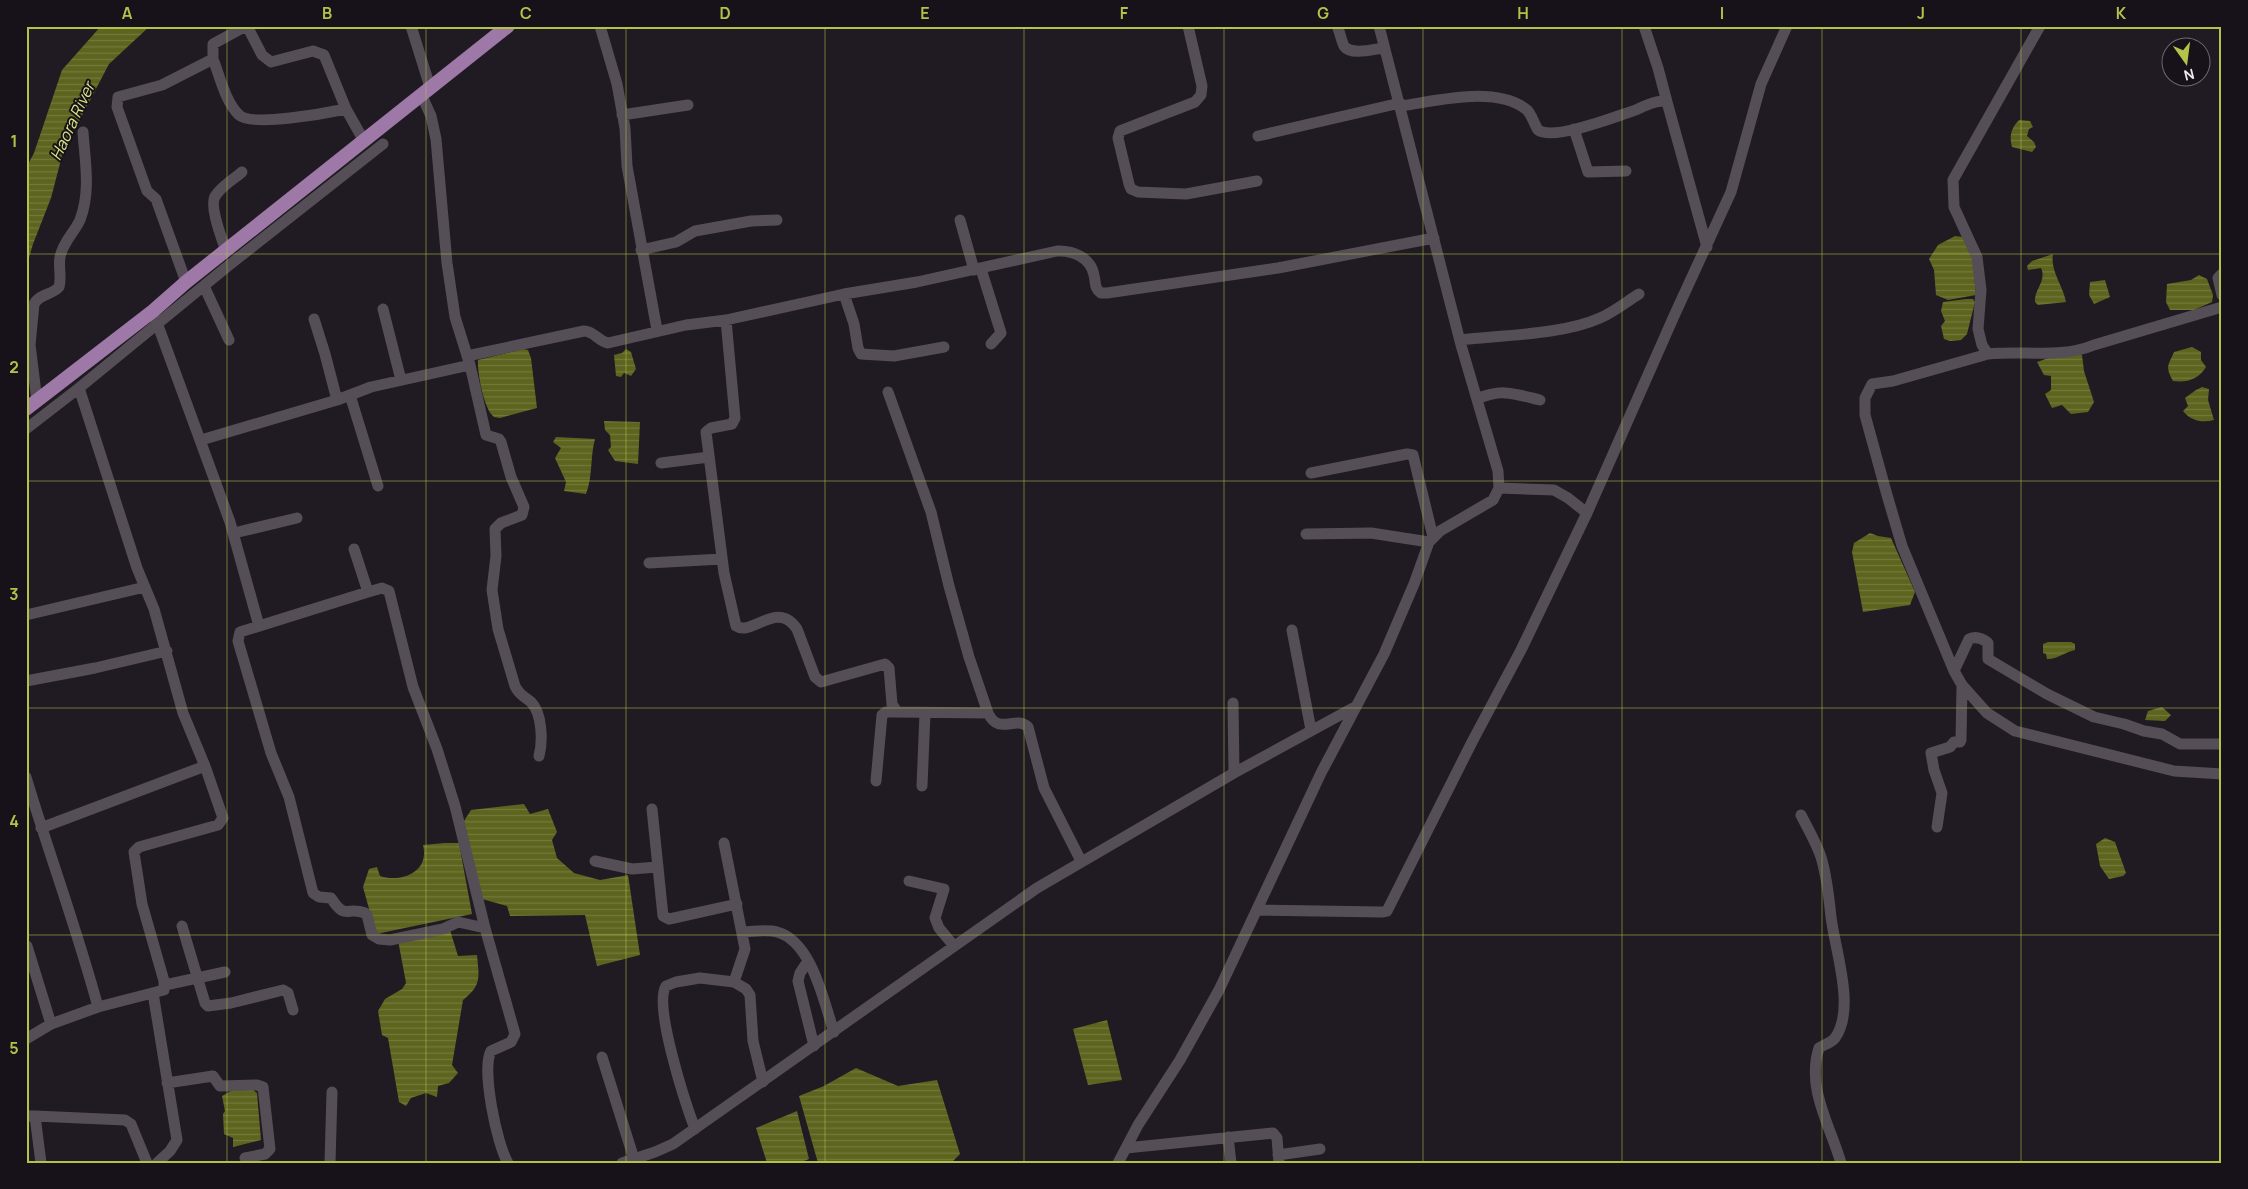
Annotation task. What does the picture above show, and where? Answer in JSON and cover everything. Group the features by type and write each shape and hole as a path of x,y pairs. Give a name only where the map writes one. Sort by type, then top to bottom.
{"main road":[{"path":"32,405 155,318 186,282 508,26"}],"street":[{"path":"346,109 266,120 247,120 241,117 234,109 213,59 213,44 247,26 262,55 271,62 313,51 324,55 346,109 364,141"},
{"path":"410,26 435,133 455,317 469,361 486,435 501,442 514,486 524,507 522,515 501,523 495,529 496,556 492,590 498,629 515,686 519,694 533,706 542,733 539,756"},
{"path":"600,26 612,66 622,115 625,156 657,330"},
{"path":"1188,26 1202,86 1202,95 1195,102 1120,131 1118,138 1131,189 1138,192 1186,194 1257,181"},
{"path":"1337,26 1344,45 1349,50 1360,51 1384,48"},
{"path":"1306,534 1371,533 1431,539 1492,500 1500,488 1498,472 1460,340 1379,26"},
{"path":"1644,26 1658,68 1707,247"},
{"path":"1257,910 1387,911 1488,714 1587,513 1670,325 1732,192 1761,84 1787,26"},
{"path":"1988,354 1982,345 1978,330 1981,290 1977,257 1968,233 1958,219 1954,206 1953,180 2040,26"},
{"path":"186,282 156,199 147,191 117,107 116,99 124,94 162,84 213,59"},
{"path":"1258,136 1400,104 1473,97 1495,97 1525,108 1542,132 1552,134 1574,129 1656,102 1667,102"},
{"path":"622,115 688,105"},
{"path":"1574,129 1588,172 1626,171"},
{"path":"32,405 30,345 34,304 37,299 56,291 59,287 60,256 63,247 79,221 83,209 87,186 83,132"},
{"path":"26,428 79,388 155,318 204,286 383,144"},
{"path":"226,251 213,208 213,200 216,194 242,172"},
{"path":"641,250 676,242 695,231 751,221 777,220"},
{"path":"960,220 1001,334 991,344"},
{"path":"201,440 337,400 371,387 572,333 589,331 599,340 608,343 657,330 726,320 844,294 977,270 1049,252 1068,252 1088,261 1093,270 1096,288 1101,293 1107,293 1278,268 1434,238"},
{"path":"2222,274 2218,278 2222,295"},
{"path":"204,286 230,340"},
{"path":"844,294 854,324 858,348 863,355 894,356 944,347"},
{"path":"1460,340 1529,333 1589,322 1611,312 1639,294"},
{"path":"2222,307 2079,351 2064,354 2010,352 1988,354 1928,372 1872,384 1867,392 1864,406 1870,436 1902,546 1954,671 1962,685 1988,713 2015,731 2174,771 2222,774"},
{"path":"384,309 401,380"},
{"path":"155,318 234,533 259,626"},
{"path":"314,319 337,400"},
{"path":"726,320 735,418 732,424 706,430 722,559 729,600 737,627 742,628 774,617 784,618 792,623 797,629 814,677 821,682 885,664 889,668 892,704 897,712"},
{"path":"26,1039 51,1024 98,1007 164,990 165,985 142,904 134,852 139,847 222,823 223,816 183,713 167,651 137,568 79,388"},
{"path":"888,392 931,512 956,613 988,713 996,724 1023,724 1028,727 1044,788 1082,861"},
{"path":"1477,399 1495,392 1505,392 1540,400"},
{"path":"350,395 378,486"},
{"path":"1118,1163 1180,1060 1219,990 1332,750 1353,708 1384,654 1431,539 1413,455 1407,454 1311,473"},
{"path":"661,463 709,457"},
{"path":"1500,488 1554,490 1587,513"},
{"path":"234,533 296,518"},
{"path":"354,549 368,592"},
{"path":"649,563 722,559"},
{"path":"26,616 145,587"},
{"path":"485,928 458,922 443,929 390,940 379,939 372,935 367,915 364,913 342,911 336,906 332,898 319,897 313,892 289,797 271,753 238,641 240,632 368,592 385,588 390,595 413,687 437,749 455,806 485,928 514,1034 511,1042 490,1051 487,1060 498,1140 508,1163"},
{"path":"1292,630 1311,730"},
{"path":"1954,671 1969,639 1973,637 1983,639 1988,643 1988,659 2047,694 2094,717 2162,734 2180,744 2222,744"},
{"path":"26,681 167,651"},
{"path":"1937,827 1942,793 1934,770 1931,753 1947,749 1954,742 1960,742 1961,740 1962,685"},
{"path":"1233,703 1234,773"},
{"path":"622,1163 663,1149 695,1129 1029,893 1234,773 1353,708"},
{"path":"876,781 882,715 886,712 988,713"},
{"path":"922,786 925,713"},
{"path":"41,828 205,766"},
{"path":"26,777 41,828 79,937 98,1007"},
{"path":"652,809 661,907 665,918 674,918 736,904"},
{"path":"1801,815 1815,840 1823,863 1830,894 1831,917 1844,984 1844,1002 1838,1033 1833,1040 1819,1048 1814,1068 1819,1100 1841,1163"},
{"path":"724,843 742,932 744,956 734,982"},
{"path":"595,862 632,869 657,867"},
{"path":"909,881 944,889 935,918 938,928 954,946"},
{"path":"182,926 205,1003 208,1006 231,1003 284,990 288,993 293,1010"},
{"path":"742,932 769,931 782,934 795,944 816,975 834,1032"},
{"path":"27,946 51,1024"},
{"path":"808,961 800,973 798,981 814,1046"},
{"path":"165,985 225,972"},
{"path":"695,1129 683,1096 666,1029 663,1004 664,990 670,984 700,978 734,982 746,989 750,995 753,1042 763,1082"},
{"path":"153,993 177,1140 170,1151 160,1159"},
{"path":"602,1057 634,1159"},
{"path":"167,1083 214,1076 220,1086 257,1085 263,1087 270,1149 265,1154 245,1158"},
{"path":"330,1163 332,1092"},
{"path":"41,1163 31,1116 125,1120 131,1124 147,1163"},
{"path":"1126,1148 1273,1133 1277,1138 1278,1159 1320,1149"},
{"path":"1228,1138 1231,1163"}],"water":[{"name":"Haora River","path":"101,26 150,26 109,64 63,152 51,198 26,268 26,168 34,153 62,70"},
{"path":"2019,120 2030,121 2033,127 2029,129 2027,136 2034,142 2036,147 2032,152 2012,147 2011,133"},
{"path":"1955,236 1963,237 1972,254 1976,295 1948,300 1936,295 1934,270 1929,259 1938,245"},
{"path":"2053,254 2053,266 2066,302 2038,305 2035,302 2035,297 2042,277 2041,268 2028,270 2027,266 2032,261"},
{"path":"2199,275 2207,279 2213,295 2212,302 2194,310 2170,310 2166,302 2167,284 2191,280"},
{"path":"2105,280 2110,297 2094,304 2089,295 2090,282"},
{"path":"1973,299 1975,302 1967,334 1961,340 1950,341 1944,339 1941,326 1945,321 1941,311 1943,302"},
{"path":"2192,347 2201,352 2201,360 2206,367 2200,375 2192,379 2173,381 2168,366 2174,352"},
{"path":"523,349 528,350 531,358 537,408 500,418 494,417 490,413 484,399 478,360"},
{"path":"626,349 631,352 636,369 631,376 624,373 621,377 616,376 614,355 622,353"},
{"path":"2060,354 2082,355 2084,371 2094,402 2088,412 2071,414 2062,405 2052,408 2045,394 2051,390 2051,376 2044,375 2037,362"},
{"path":"2202,387 2209,389 2208,400 2214,420 2197,420 2183,411 2188,406 2185,398"},
{"path":"604,421 640,422 638,464 615,461 608,450 611,447 610,435 605,430"},
{"path":"556,437 595,439 590,480 586,494 564,491 566,482 555,458 561,448 553,442"},
{"path":"1870,533 1891,538 1915,592 1910,605 1863,612 1852,552 1854,543"},
{"path":"2048,642 2071,642 2075,644 2075,650 2047,659 2046,654 2043,653 2043,644"},
{"path":"2162,707 2171,715 2165,721 2145,720 2148,711"},
{"path":"524,804 530,814 548,809 557,832 552,840 557,858 574,873 600,880 628,875 640,955 597,966 585,915 510,916 507,906 482,899 464,821 471,810"},
{"path":"2105,838 2115,842 2126,873 2123,876 2109,879 2100,866 2096,844"},
{"path":"459,843 472,914 376,934 363,887 369,869 377,867 380,876 388,878 405,876 418,869 424,854 423,845"},
{"path":"450,930 458,956 477,955 478,969 476,985 463,1000 452,1065 458,1073 449,1083 438,1086 437,1097 426,1093 411,1098 406,1106 399,1102 388,1038 382,1035 378,1011 385,999 402,989 406,983 398,940"},
{"path":"1107,1020 1122,1080 1088,1085 1073,1029"},
{"path":"856,1068 898,1086 937,1080 960,1154 951,1163 818,1163 799,1096 824,1086"},
{"path":"247,1086 257,1093 261,1140 233,1147 233,1138 224,1134 223,1114 225,1111 222,1096 234,1089"},
{"path":"797,1111 809,1159 799,1163 767,1163 756,1128"}]}
